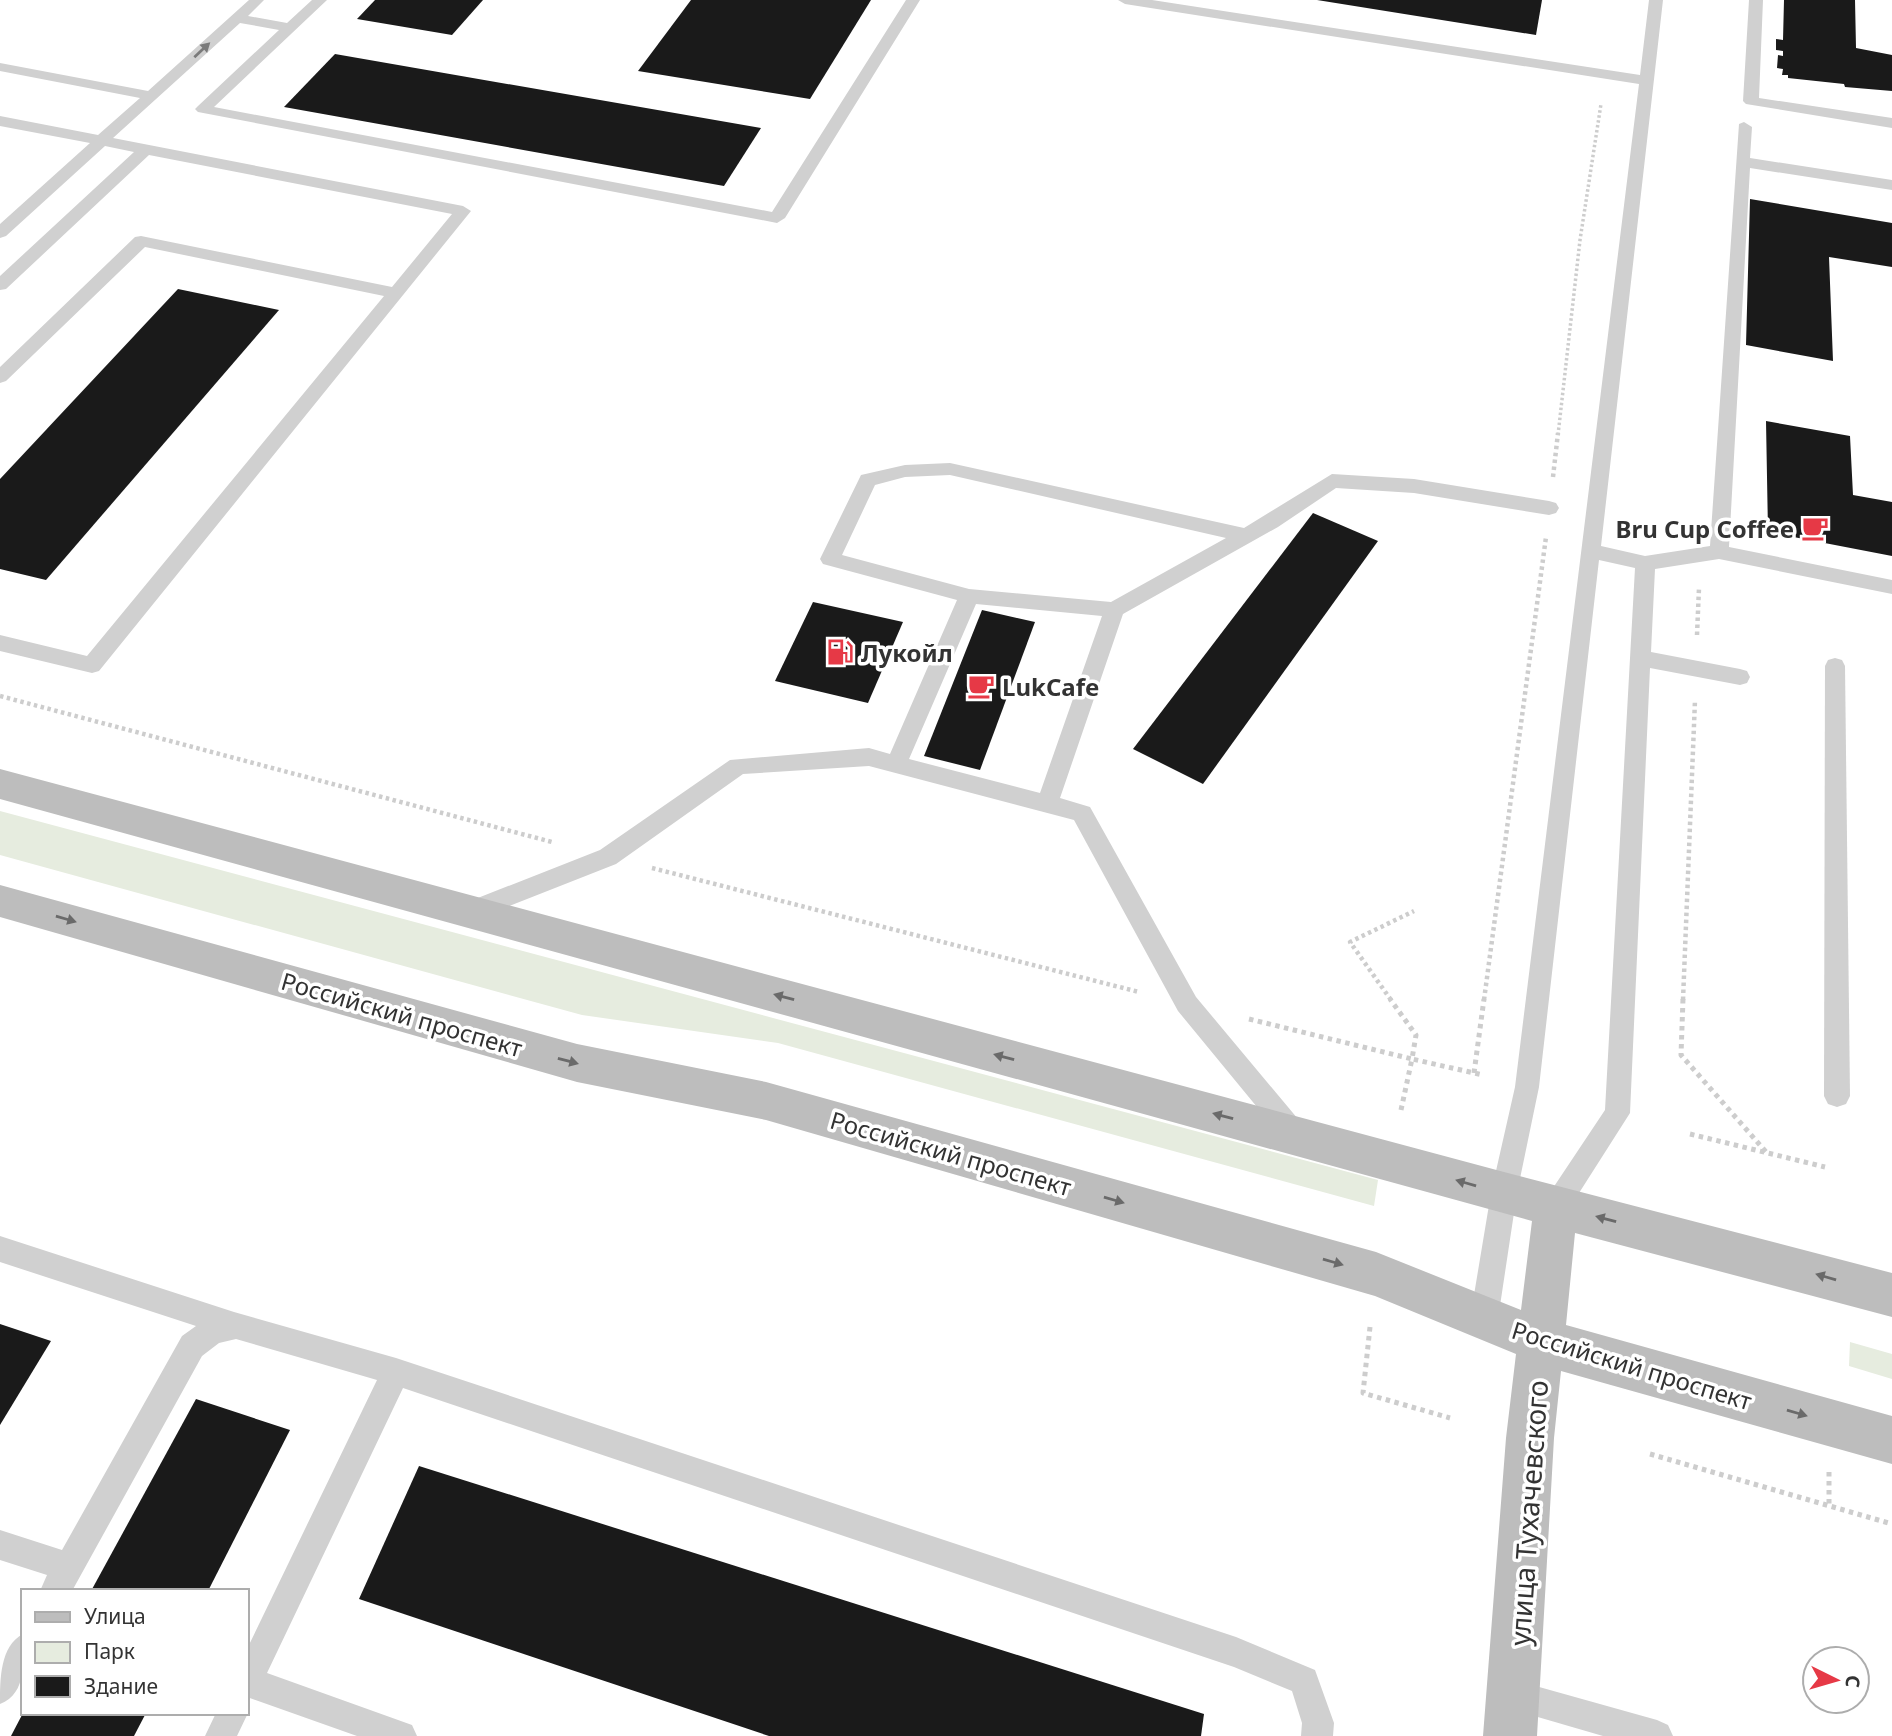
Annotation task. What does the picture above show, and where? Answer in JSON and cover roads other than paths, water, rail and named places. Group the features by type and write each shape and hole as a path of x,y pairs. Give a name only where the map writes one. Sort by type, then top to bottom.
{"main road":[{"path":"0,784 1503,1193 1892,1295"},
{"name":"Российский проспект","path":"0,901 577,1063 766,1101 1376,1274 1542,1342 1892,1440"},
{"name":"улица Тухачевского","path":"1512,1715 1530,1438 1556,1206"}],"lane":[{"path":"0,233 257,0"},
{"path":"320,0 204,109 777,218 913,0"},
{"path":"1125,0 1647,81"},
{"path":"1484,1319 1503,1193 1527,1087 1656,0"},
{"path":"1756,0 1751,101 1892,122"},
{"path":"237,18 289,28"},
{"path":"0,67 152,96"},
{"path":"0,121 463,211 92,665 0,643"},
{"path":"1719,552 1744,127"},
{"path":"0,285 145,149"},
{"path":"1742,162 1892,185"},
{"path":"0,377 141,241 396,293"},
{"path":"1247,536 950,469 905,471 868,480 830,559 969,596 1114,610 1247,536 1332,481 1414,486 1549,508"},
{"path":"1591,551 1644,564 1719,552 1892,586"},
{"path":"1556,1206 1617,1112 1644,564"},
{"path":"896,764 969,596"},
{"path":"1047,804 1114,610"},
{"path":"1640,658 1740,677"},
{"path":"1835,666 1836,1096"},
{"path":"468,912 608,857 738,766 869,757 1082,813 1187,1004 1296,1136"},
{"path":"0,1249 236,1325 396,1372 1236,1652 1304,1681 1318,1723 1317,1736"},
{"path":"0,1545 62,1579 192,1346 212,1331 236,1325"},
{"path":"248,1679 396,1372"},
{"path":"0,1689 21,1652"},
{"path":"248,1681 401,1736"},
{"path":"221,1736 231,1715"},
{"path":"1512,1715 1655,1736"}],"place":[{"name":"Bru Cup Coffee","path":"1815,528"},
{"name":"Лукойл","path":"840,652"},
{"name":"LukCafe","path":"981,686"}]}
